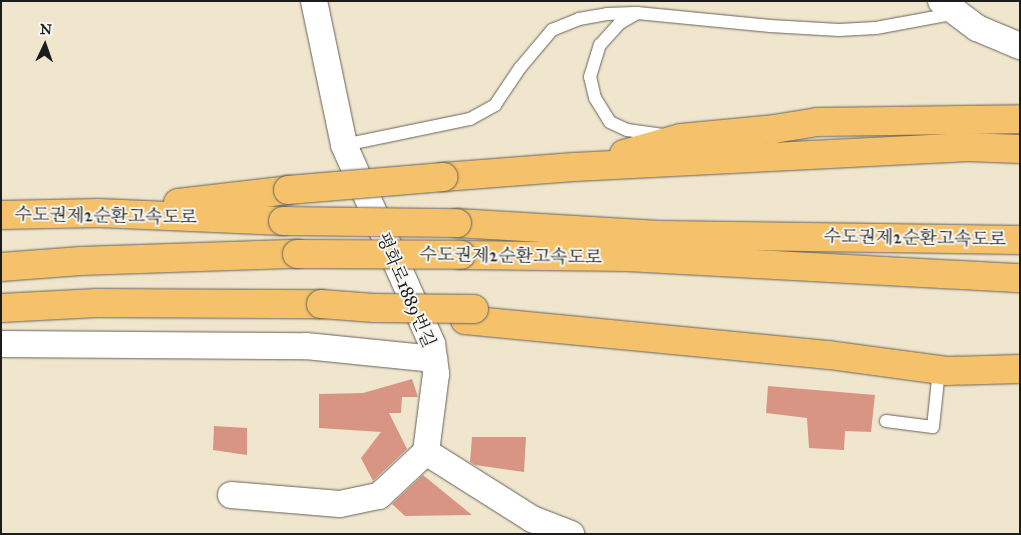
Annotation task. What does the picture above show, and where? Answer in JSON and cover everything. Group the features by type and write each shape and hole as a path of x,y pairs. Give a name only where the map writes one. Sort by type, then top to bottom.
{"highway":[{"path":"574,167 681,138 774,129 817,122 1020,118"},
{"path":"99,213 288,190 574,167 968,147 1020,149"},
{"name":"수도권제2순환고속도로","path":"1,215 99,213 283,221 457,223 659,235 1019,240"},
{"name":"수도권제2순환고속도로","path":"1,266 100,260 297,254 460,255 627,257 1019,278"},
{"path":"1,308 97,303 321,304 776,334 882,346 1020,369"},
{"path":"470,314 939,370 1020,369"}],"street":[{"name":"평화로1889번길","path":"314,1 344,145 432,344 436,374 426,452"},
{"path":"949,7 977,28 1020,46"},
{"path":"1,344 306,346 434,359"},
{"path":"231,495 340,504 379,496 426,452 532,519 571,534"}],"lane":[{"path":"344,145 470,119 495,105 520,68 552,30 579,19 608,14 637,13 770,26 839,30 876,28 949,7"},
{"path":"637,13 620,23 600,45 590,77 595,98 610,122 627,130 681,138"},
{"path":"886,421 933,426 939,370"}],"building":[{"path":"412,379 418,397 402,397 401,413 389,413 407,449 373,481 361,458 381,432 319,428 319,394 363,393"},
{"path":"768,386 875,395 871,432 845,431 844,450 809,448 807,418 766,413"},
{"path":"214,426 247,428 247,455 213,450"},
{"path":"472,437 526,437 524,472 475,465 470,462"},
{"path":"423,475 472,515 405,516 392,504"}]}
